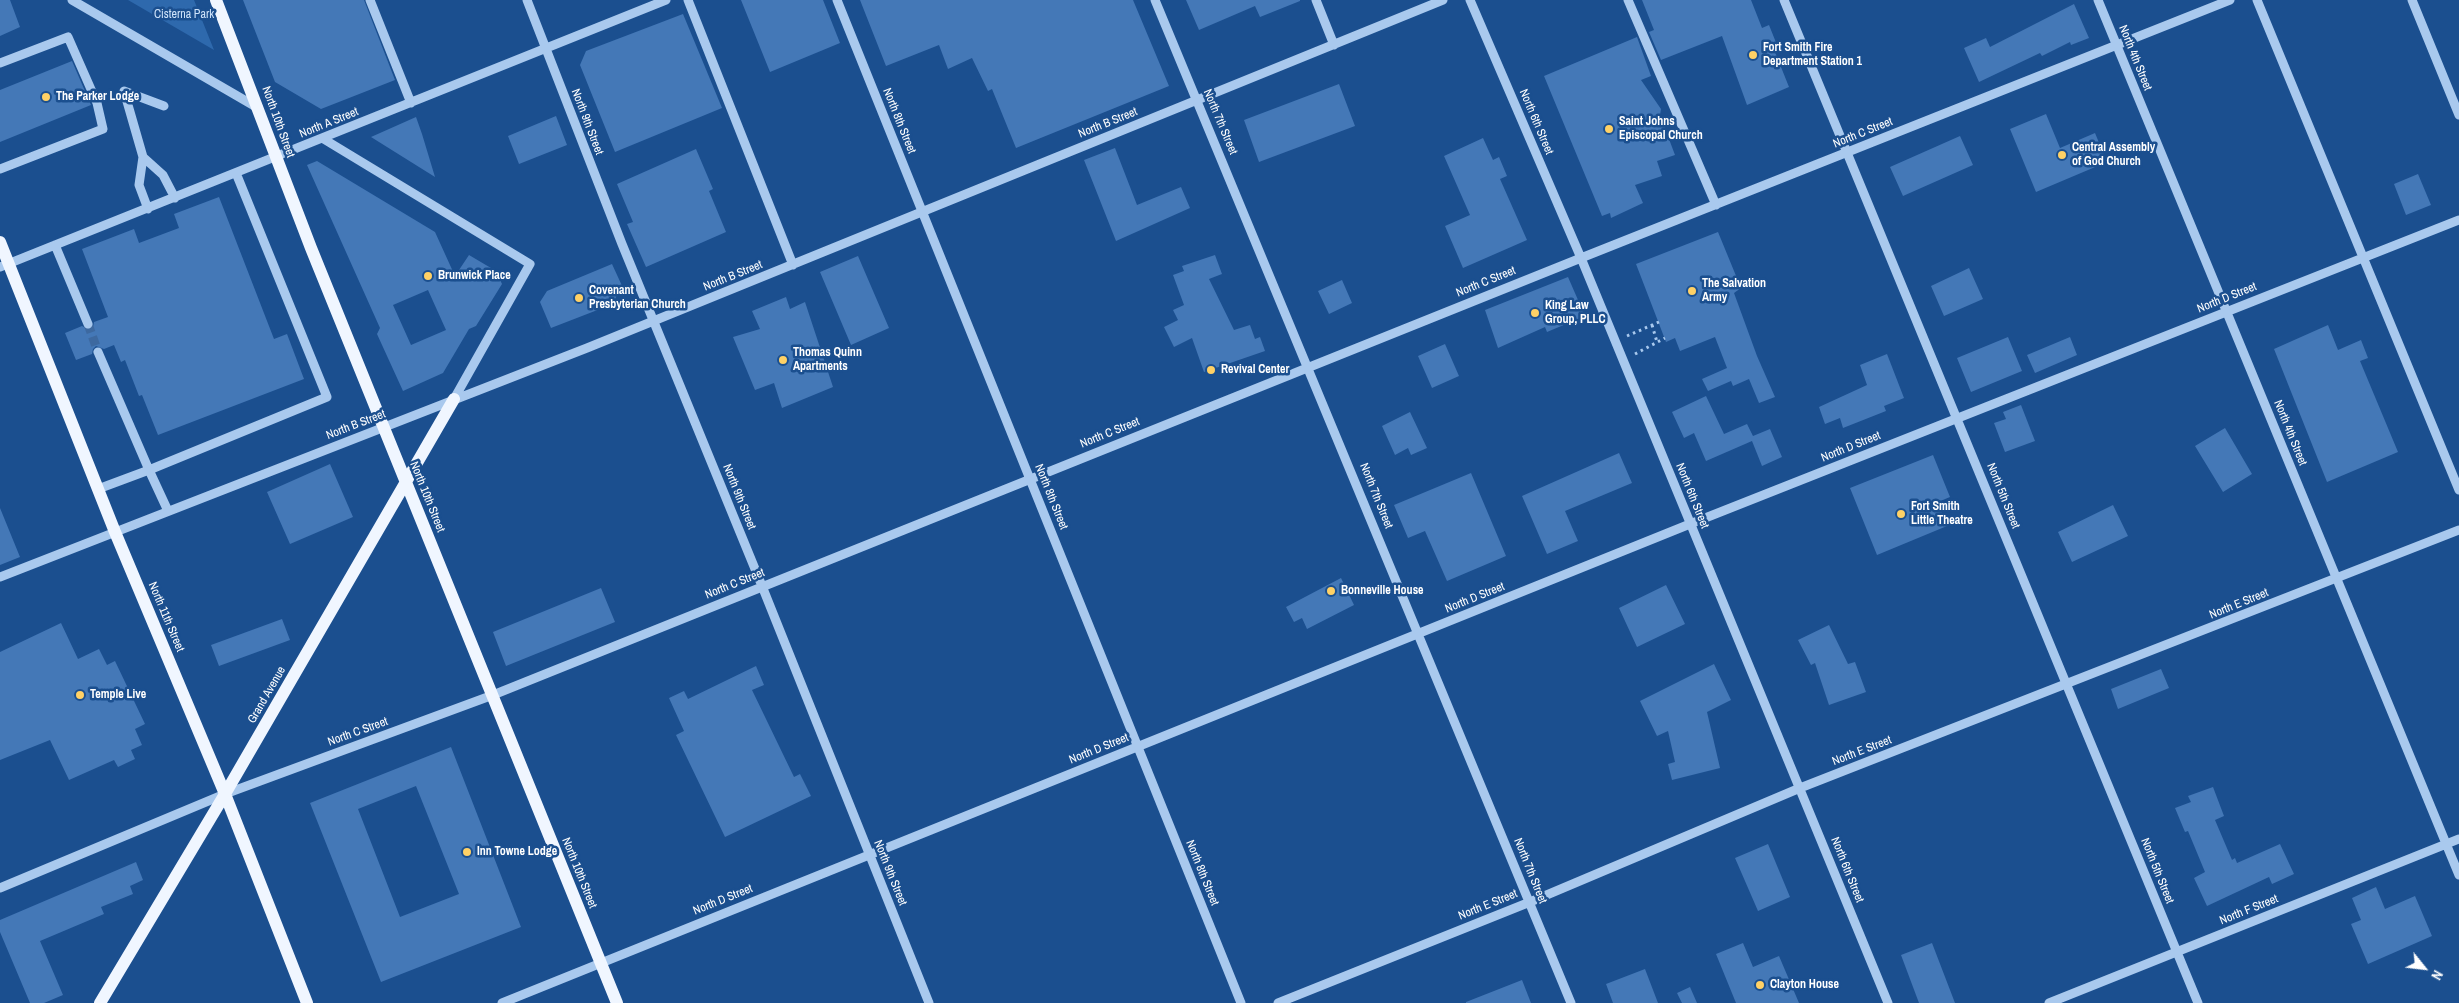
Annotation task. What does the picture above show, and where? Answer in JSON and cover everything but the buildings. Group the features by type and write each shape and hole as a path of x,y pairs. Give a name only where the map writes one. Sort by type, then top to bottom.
{"main road":[{"name":"North 10th Street","path":"216,0 259,108 276,158 617,1003"},
{"name":"North 11th Street","path":"0,242 4,266 225,794 307,1003"},
{"name":"Grand Avenue","path":"100,1003 225,794 454,399"}],"street":[{"path":"72,0 259,108"},
{"path":"370,0 411,103"},
{"name":"North 9th Street","path":"526,0 929,1003"},
{"name":"North A Street","path":"4,266 666,0"},
{"path":"688,0 793,265"},
{"name":"North 8th Street","path":"838,0 1241,1003"},
{"name":"North 7th Street","path":"1156,0 1571,1003"},
{"path":"1316,0 1334,45"},
{"name":"North B Street","path":"0,578 654,321 1443,0"},
{"name":"North 6th Street","path":"1470,0 1581,258 1888,1003"},
{"path":"1628,0 1716,205"},
{"name":"North 5th Street","path":"1784,0 2198,1003"},
{"name":"North 4th Street","path":"2098,0 2459,875"},
{"name":"North C Street","path":"0,888 225,794 493,695 1030,478 2230,0"},
{"path":"2258,0 2459,490"},
{"path":"2412,0 2459,115"},
{"path":"0,63 68,37 97,103 103,128 0,169"},
{"path":"148,209 140,185 143,157 124,91 164,106"},
{"path":"322,138 530,264 454,399"},
{"path":"143,157 163,175 174,198"},
{"path":"98,489 327,397 236,173"},
{"name":"North D Street","path":"502,1003 1419,635 1690,524 2459,220"},
{"path":"55,246 88,324"},
{"path":"98,352 168,511"},
{"name":"North E Street","path":"1278,1003 1530,902 1800,788 2459,530"},
{"name":"North F Street","path":"2049,1003 2459,839"}],"path":[{"path":"1627,336 1659,322"},
{"path":"1652,325 1658,342"},
{"path":"1634,355 1665,338"}],"green space":[{"name":"Cisterna Park","path":"128,0 194,0 214,50"}],"tunnel":[{"path":"88,324 98,352"}],"place":[{"name":"Fort Smith Fire Department Station 1","path":"1753,55"},
{"name":"The Parker Lodge","path":"46,97"},
{"name":"Saint Johns Episcopal Church","path":"1609,129"},
{"name":"Central Assembly of God Church","path":"2062,155"},
{"name":"Brunwick Place","path":"428,276"},
{"name":"The Salvation Army","path":"1692,291"},
{"name":"Covenant Presbyterian Church","path":"579,298"},
{"name":"King Law Group, PLLC","path":"1535,313"},
{"name":"Thomas Quinn Apartments","path":"783,360"},
{"name":"Revival Center","path":"1211,370"},
{"name":"Fort Smith Little Theatre","path":"1901,514"},
{"name":"Bonneville House","path":"1331,591"},
{"name":"Temple Live","path":"80,695"},
{"name":"Inn Towne Lodge","path":"467,852"},
{"name":"Clayton House","path":"1760,985"}]}
